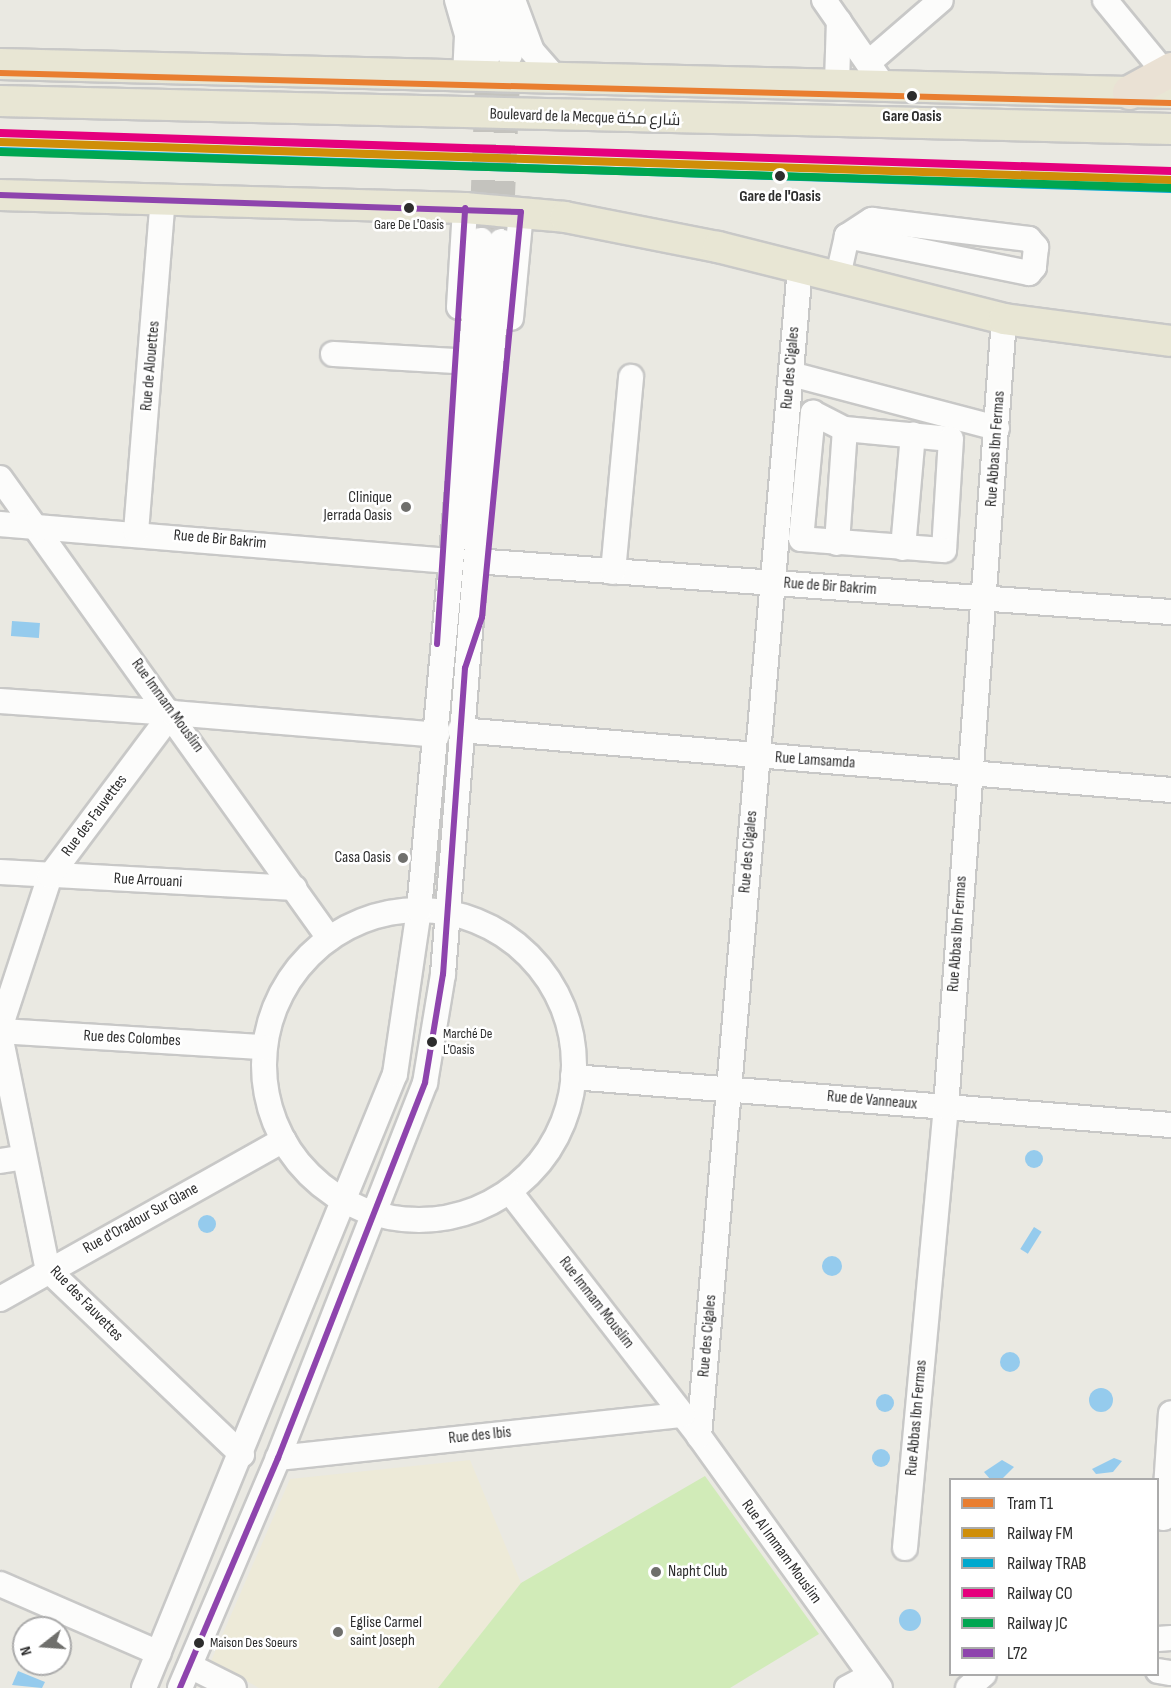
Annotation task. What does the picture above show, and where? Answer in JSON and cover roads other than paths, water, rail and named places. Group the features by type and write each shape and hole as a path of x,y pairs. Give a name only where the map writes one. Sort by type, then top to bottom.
{"highway":[{"path":"1129,92 1169,78"}],"main road":[{"path":"0,64 837,83 875,74 1129,92"},
{"name":"Boulevard de la Mecque شارع مكة","path":"0,101 1171,129"},
{"path":"0,195 465,208 522,212 635,230 838,276 1004,319 1171,342"}],"street":[{"path":"458,0 467,36 465,76"},
{"path":"476,0 499,55 499,0"},
{"path":"513,0 532,51 553,75"},
{"path":"824,0 875,74 941,0"},
{"path":"1105,0 1169,78"},
{"path":"837,83 839,21"},
{"name":"Rue de Alouettes","path":"136,532 163,200"},
{"path":"441,692 441,560 465,208"},
{"path":"465,668 482,617 522,212"},
{"path":"838,276 847,236 872,220 1029,239 1036,248 1034,267 1029,273 847,236"},
{"path":"144,1688 346,1203 395,1074 419,910 491,241 448,912 425,1083 278,1458 180,1688"},
{"name":"Rue des Cigales","path":"699,1436 800,267"},
{"name":"Rue Abbas Ibn Fermas","path":"905,1548 946,1107 1004,319"},
{"path":"333,354 456,362"},
{"path":"791,374 997,428"},
{"path":"613,572 631,377"},
{"path":"885,434 895,401"},
{"path":"810,414 845,429 951,439 944,550 837,543 799,537 810,414"},
{"path":"837,543 845,429"},
{"path":"903,548 914,434"},
{"name":"Rue Immam Mouslim","path":"0,478 172,713 329,938"},
{"name":"Rue de Bir Bakrim","path":"0,524 136,532 441,560"},
{"name":"Rue de Bir Bakrim","path":"488,562 1171,612"},
{"path":"0,701 437,735"},
{"name":"Rue des Fauvettes","path":"172,713 50,876 0,1032 48,1270 242,1455"},
{"name":"Rue Lamsamda","path":"460,730 758,758 969,771 1171,790"},
{"name":"Rue Arrouani","path":"0,872 295,888"},
{"path":"419,910 448,912 494,929 542,970 569,1027 573,1077 557,1137 534,1170 510,1192 451,1218 399,1220 374,1214 346,1203 309,1175 283,1140 266,1090 265,1047 288,981 329,938 375,916 419,910"},
{"name":"Rue des Colombes","path":"0,1032 265,1047"},
{"name":"Rue de Vanneaux","path":"573,1077 1171,1125"},
{"name":"Rue d'Oradour Sur Glane","path":"0,1299 283,1140"},
{"path":"0,1161 24,1157"},
{"name":"Rue Immam Mouslim","path":"510,1192 682,1415"},
{"path":"1164,1518 1171,1413"},
{"name":"Rue Al Immam Mouslim","path":"682,1415 875,1682"},
{"name":"Rue des Ibis","path":"278,1458 682,1415"},
{"path":"0,1584 159,1653"},
{"path":"190,1666 234,1688"},
{"path":"969,1688 982,1676"},
{"path":"847,1688 875,1682"}],"water":[{"path":"12,621 40,623 39,638 11,636"},
{"path":"1034,1150 1040,1153 1043,1159 1040,1165 1034,1168 1028,1165 1025,1159 1028,1153"},
{"path":"207,1215 213,1218 216,1224 213,1230 207,1233 201,1230 198,1224 201,1218"},
{"path":"1034,1227 1042,1232 1028,1254 1020,1249"},
{"path":"832,1256 839,1259 842,1266 839,1273 832,1276 825,1273 822,1266 825,1259"},
{"path":"1010,1352 1017,1355 1020,1362 1017,1369 1010,1372 1003,1369 1000,1362 1003,1355"},
{"path":"1101,1388 1109,1392 1113,1400 1109,1408 1101,1412 1093,1408 1089,1400 1093,1392"},
{"path":"885,1394 893,1399 894,1403 889,1411 885,1412 877,1407 876,1403 881,1395"},
{"path":"877,1449 885,1449 890,1454 888,1465 877,1467 872,1462 872,1454"},
{"path":"1114,1458 1122,1461 1113,1472 1096,1474 1092,1469"},
{"path":"1002,1460 1014,1467 1003,1478 989,1478 984,1472"},
{"path":"910,1609 918,1612 921,1620 918,1628 910,1631 902,1628 899,1620 902,1612"},
{"path":"16,1676 30,1676 45,1682 42,1688 12,1685"}],"tunnel":[{"path":"481,240 488,58"},
{"path":"501,241 509,60"}],"tram line":[{"name":"T1","path":"0,73 1171,103"}],"rail line":[{"name":"CO","path":"0,133 1171,171"},
{"name":"FM","path":"0,142 1171,180"},
{"name":"TRAB","path":"0,151 1171,189"},
{"name":"JC","path":"0,152 1171,188"}],"place":[{"name":"Gare Oasis","path":"912,96"},
{"name":"Gare de l'Oasis","path":"780,176"},
{"name":"Gare De L'Oasis","path":"409,208"},
{"name":"Clinique Jerrada Oasis","path":"406,507"},
{"name":"Casa Oasis","path":"403,858"},
{"name":"Marché De L'Oasis","path":"432,1042"},
{"name":"Napht Club","path":"656,1572"},
{"name":"Eglise Carmel saint Joseph","path":"338,1632"},
{"name":"Maison Des Soeurs","path":"199,1643"}]}
